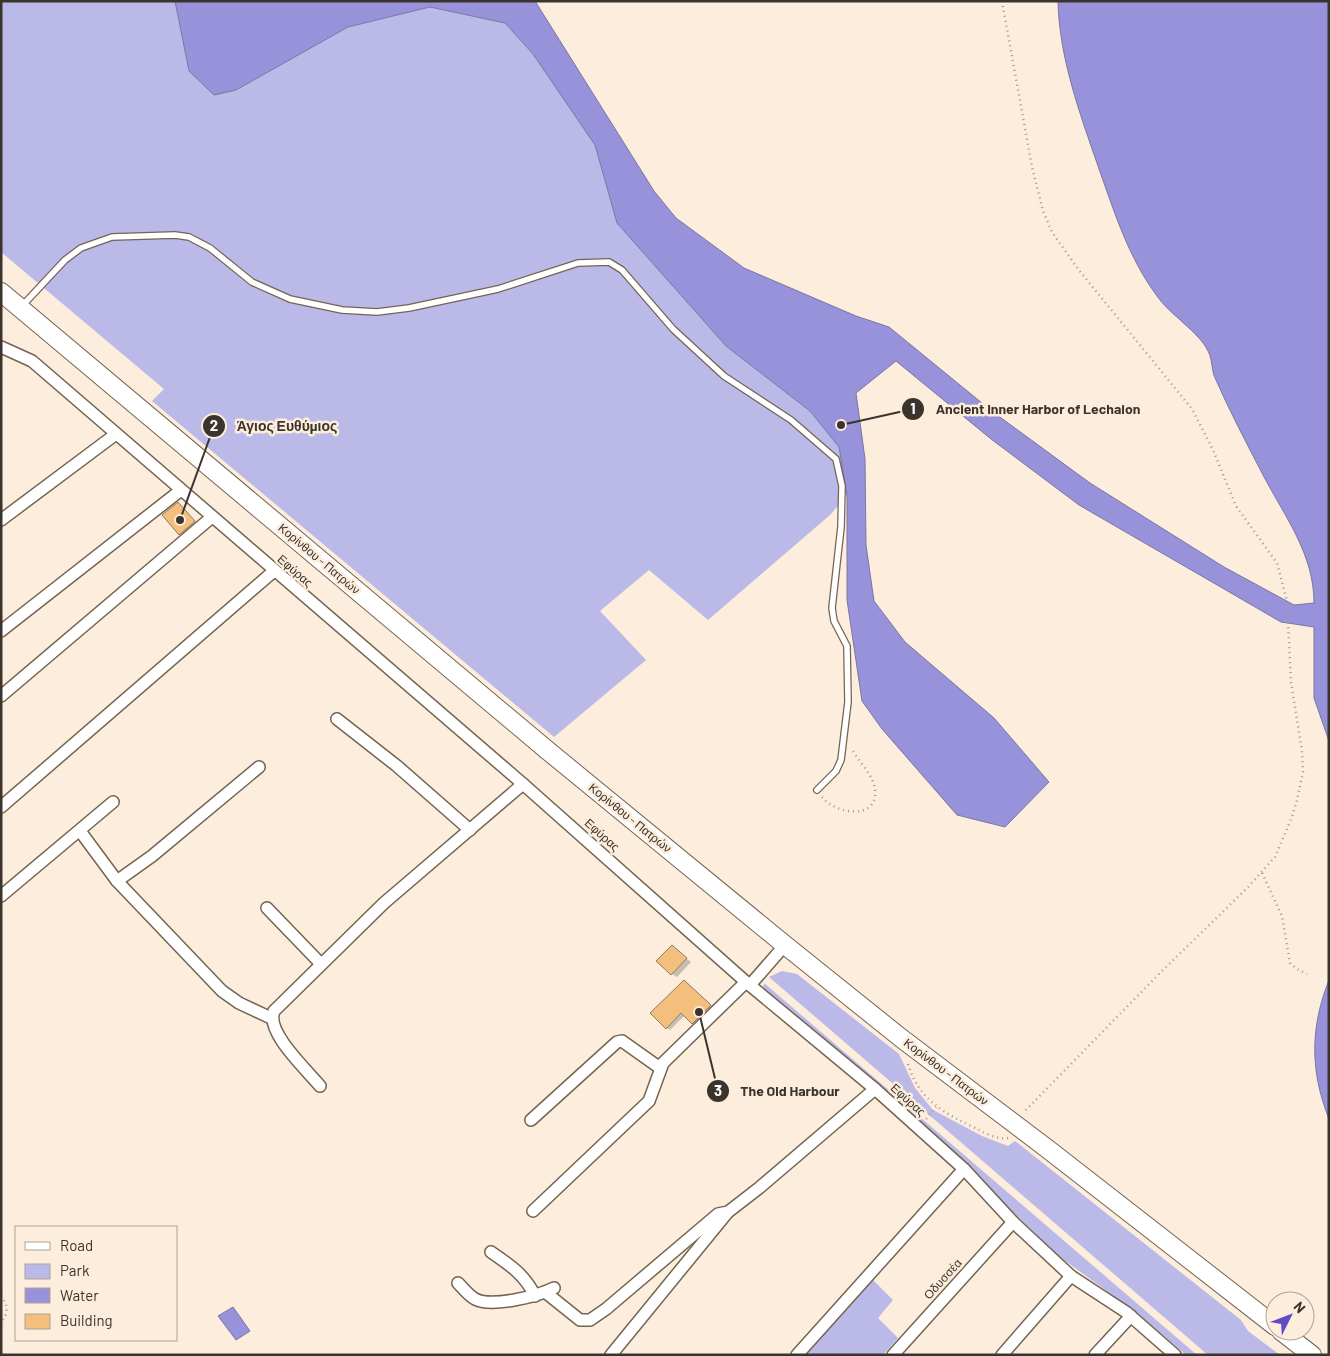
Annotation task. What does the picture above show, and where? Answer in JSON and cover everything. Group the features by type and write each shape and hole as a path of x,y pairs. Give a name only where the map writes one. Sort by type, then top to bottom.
{"main road":[{"name":"Κορίνθου - Πατρών","path":"1,292 547,750 785,945 901,1038 1018,1126 1265,1318"},
{"path":"1294,1341 1312,1355"}],"street":[{"name":"Εφύρας","path":"1,347 32,361 523,784 748,984 875,1089 964,1169 1013,1222 1071,1276 1130,1316 1175,1355"},
{"path":"1,520 116,434"},
{"path":"1,631 181,490"},
{"path":"1,696 212,517"},
{"path":"1,807 274,571"},
{"path":"338,719 397,766 470,830"},
{"path":"117,881 152,856 259,767"},
{"path":"320,1086 283,1043 273,1027 271,1018 274,1011 384,903 523,784"},
{"path":"1,896 113,802"},
{"path":"80,830 117,881 222,991 239,1003 271,1018"},
{"path":"267,908 321,964"},
{"path":"533,1211 649,1101 656,1087 660,1068 748,984 785,945"},
{"path":"531,1120 617,1042 622,1041 660,1068"},
{"path":"612,1355 728,1212 760,1188 875,1089"},
{"path":"797,1355 964,1169"},
{"path":"491,1252 518,1270 528,1281 580,1320 590,1320 606,1309 718,1214 728,1212"},
{"name":"Οδυσσέα","path":"893,1355 1013,1222"},
{"path":"1002,1355 1071,1276"},
{"path":"458,1283 477,1300 522,1300 545,1292"},
{"path":"1095,1355 1130,1316"}],"lane":[{"path":"20,308 65,260 81,248 112,237 167,235 189,237 210,248 258,285 290,299 342,310 377,312 408,308 498,289 578,263 609,262 622,270 673,330 724,376 792,420 836,459 842,486 841,527 832,608 834,621 846,646 848,702 836,772 817,790"}],"path":[{"path":"901,1038 911,1072 917,1084 936,1107 942,1112 992,1136 1010,1138 1018,1126 1158,975 1262,873 1282,843 1292,817 1303,772 1302,752 1291,682 1287,601 1282,576 1269,550 1236,506 1213,450 1192,409 1078,269 1052,232 1043,211 1032,167 1002,1"},
{"path":"817,790 826,801 850,812 862,812 871,806 876,798 875,788 850,745 844,724"},
{"path":"1262,873 1282,916 1287,934 1287,953 1290,963 1307,974"},
{"path":"918,1128 936,1107"},
{"path":"1,1296 7,1304 7,1311 1,1322"}],"green space":[{"path":"1,1 175,1 189,71 236,90 348,27 430,7 505,23 533,54 595,145 617,223 726,346 810,411 839,447 847,495 830,515 708,620 649,570 600,611 646,660 554,737 152,401 164,389 1,252"},
{"path":"782,971 797,974 899,1054 915,1088 933,1110 982,1136 1008,1146 1015,1141 1241,1320 1248,1331 1280,1355 1208,1355 769,977"},
{"path":"764,983 1197,1355 1186,1355 1136,1312 1057,1255 934,1134 763,989"},
{"path":"872,1279 893,1300 878,1318 898,1338 883,1355 804,1355"}],"water":[{"path":"175,1 535,1 654,191 676,218 744,268 856,316 889,327 993,412 1090,483 1224,567 1294,605 1314,603 1313,585 1304,552 1214,377 1211,358 1204,344 1157,296 1130,250 1110,200 1072,85 1062,43 1058,1 1329,1 1329,741 1314,698 1314,627 1281,622 1079,505 991,439 896,361 856,393 865,459 866,545 874,601 905,642 994,718 1049,782 1005,827 957,815 882,729 862,701 847,600 847,495 839,447 810,411 726,346 617,223 595,145 533,54 505,23 430,7 348,27 236,90 214,95 189,71"},
{"path":"1329,980 1329,1119 1318,1084 1315,1050 1318,1015"},
{"path":"233,1307 250,1331 236,1340 218,1316"}],"building":[{"path":"178,502 195,521 179,535 162,515"},
{"path":"672,945 687,958 671,975 656,961"},
{"path":"684,980 711,1005 692,1024 681,1013 666,1029 650,1013"}],"place":[{"name":"Ancient Inner Harbor of Lechaion","path":"841,425"},
{"name":"Άγιος Ευθύμιος","path":"180,520"},
{"name":"The Old Harbour","path":"699,1012"}]}
